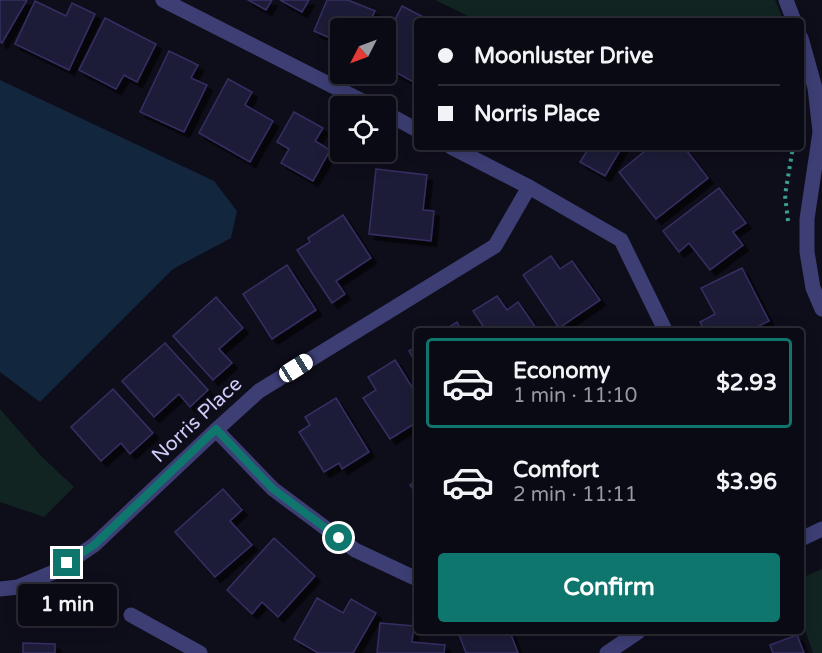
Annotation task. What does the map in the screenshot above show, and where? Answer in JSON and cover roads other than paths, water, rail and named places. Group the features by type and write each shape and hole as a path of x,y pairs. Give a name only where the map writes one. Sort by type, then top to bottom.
{"street":[{"path":"164,0 352,96"},
{"path":"786,0 793,18"},
{"path":"804,49 815,88 820,132 807,219 807,252 813,288 822,309"},
{"path":"396,119 414,128"},
{"path":"457,150 529,187 621,240 664,328"},
{"name":"Norris Place","path":"0,589 18,587 54,572 94,545 259,391 495,246 529,187"},
{"path":"216,429 273,489 355,550 414,578"},
{"path":"804,538 822,529"},
{"path":"131,615 200,653"},
{"path":"607,653 635,634"}],"water":[{"path":"0,80 214,181 237,211 231,238 173,269 40,402 0,372"}]}
